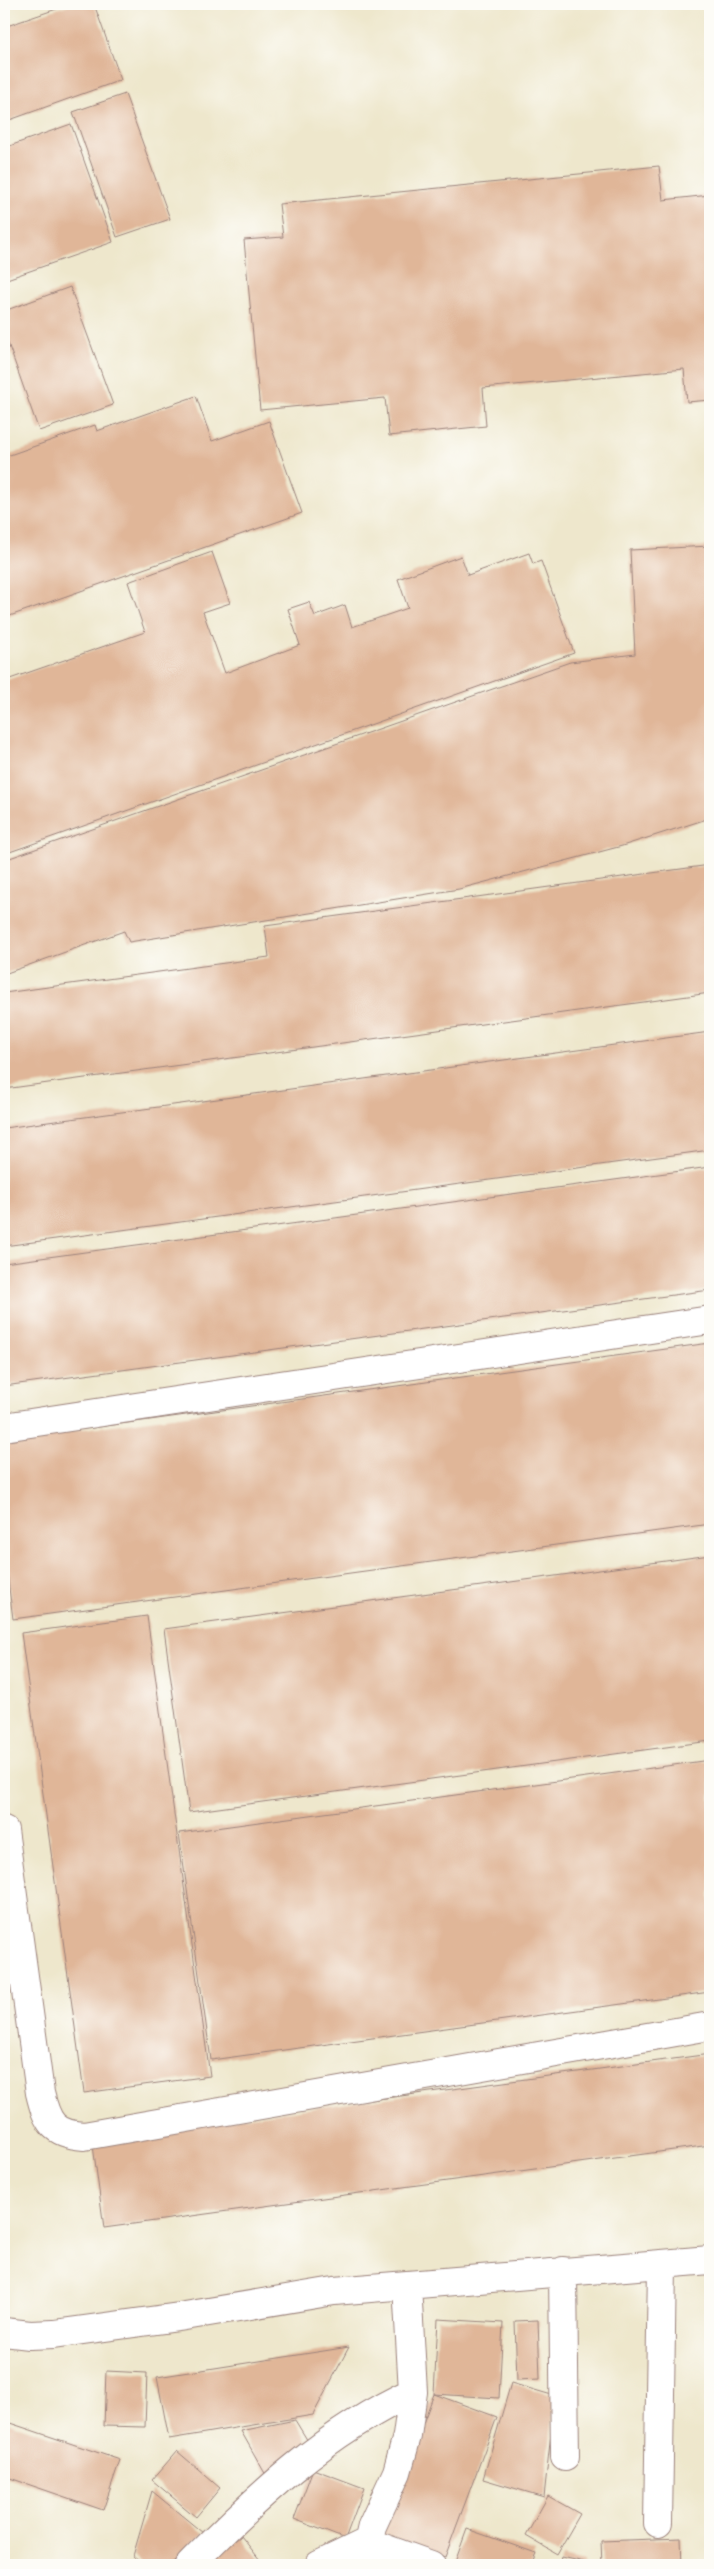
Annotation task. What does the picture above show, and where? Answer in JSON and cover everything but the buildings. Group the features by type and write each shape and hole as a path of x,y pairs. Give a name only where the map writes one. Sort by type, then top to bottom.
{"street":[{"path":"4,1428 710,1320"},
{"path":"4,1830 40,2093 50,2123 69,2135 94,2134 710,2026"},
{"path":"4,2332 30,2335 54,2334 179,2317 334,2291 563,2271 662,2266 710,2260"},
{"path":"658,2523 662,2266"},
{"path":"563,2271 565,2457"},
{"path":"365,2554 397,2472 406,2436 413,2392 407,2285"},
{"path":"190,2565 259,2498 318,2448 380,2408 413,2392"},
{"path":"319,2565 365,2554 432,2565"}]}
